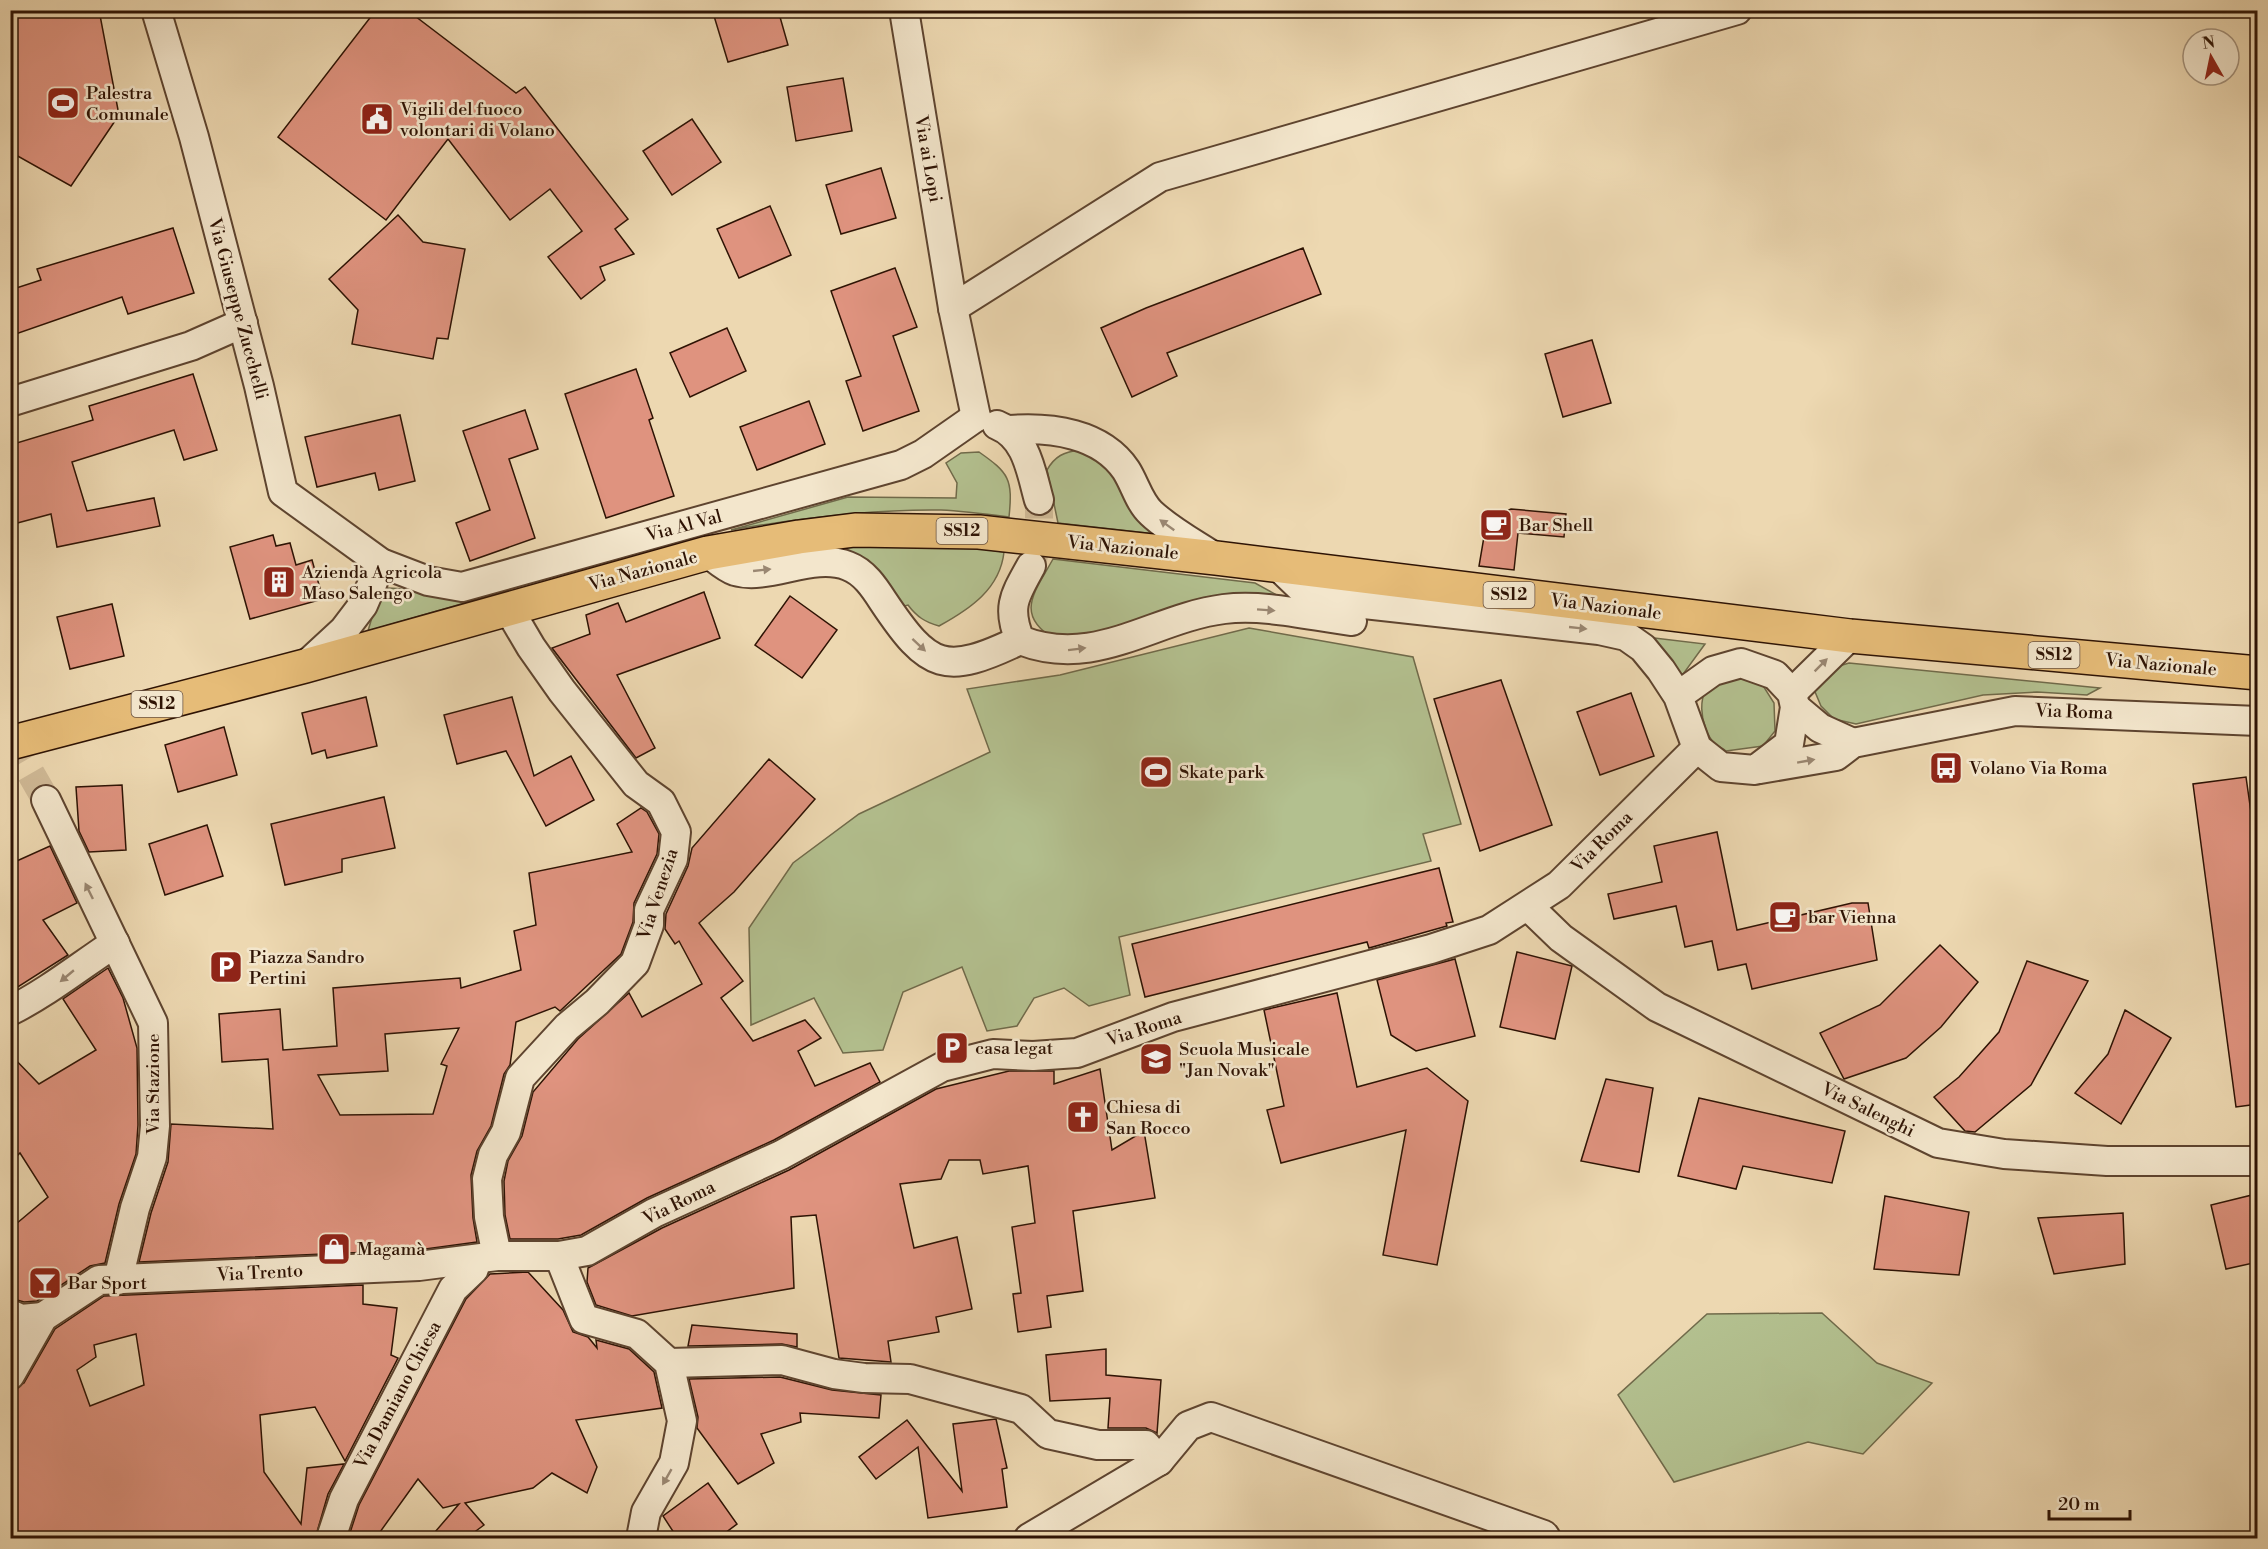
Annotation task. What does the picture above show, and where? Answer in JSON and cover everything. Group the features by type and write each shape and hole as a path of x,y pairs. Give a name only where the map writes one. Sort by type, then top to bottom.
{"main road":[{"name":"Via Nazionale","path":"10,743 305,666 708,554 855,530 912,529 979,532 1277,565 1850,636 2258,673"}],"street":[{"name":"Via Giuseppe Zucchelli","path":"156,10 194,137 243,323 283,492 381,563"},
{"name":"Via ai Lopi","path":"904,10 953,308 976,417"},
{"path":"953,308 1160,177 1737,10"},
{"path":"10,402 191,346 243,323"},
{"path":"976,417 1010,430 1035,428 1060,431 1104,447 1122,465 1150,513 1216,558"},
{"name":"Via Al Val","path":"381,563 428,581 462,587 901,465 923,454 976,417"},
{"path":"1010,430 1028,459 1040,500"},
{"path":"708,554 735,571 755,572 830,562 849,566 866,577 922,649 934,658 951,663 981,659 1020,640"},
{"path":"305,666 344,630 357,613 381,563"},
{"path":"1277,565 1304,590 1328,600 1599,630 1626,636 1643,648 1678,696 1696,748 1721,767 1755,770 1789,744 1794,700 1850,636"},
{"path":"1031,566 1015,595 1012,620 1020,640 1038,647 1061,651 1083,649 1226,609 1269,610 1432,631 1479,630 1520,622"},
{"name":"Via Venezia","path":"487,1257 489,1217 487,1179 493,1155 506,1132 520,1078 567,1027 597,1002 635,963 649,925 649,910 673,859 676,832 661,802 636,784 562,691 531,647 508,608"},
{"path":"1678,696 1713,671 1741,663 1775,675 1820,728 1852,743"},
{"name":"Via Roma","path":"1755,770 1836,756 1852,743 2015,711 2258,721"},
{"name":"Via Roma","path":"559,1256 587,1251 654,1213 781,1155 942,1068 993,1054 1033,1056 1077,1053 1173,1017 1441,946 1489,930 1559,885 1696,748"},
{"name":"Via Stazione","path":"46,800 153,1023 155,1126 152,1157 135,1208 118,1280"},
{"name":"Via Salenghi","path":"1528,906 1561,938 1657,1007 1938,1143 2004,1154 2107,1161 2258,1161"},
{"path":"10,1011 59,983 85,961 115,943"},
{"path":"559,1256 584,1319 637,1334 669,1363 682,1421 674,1463 646,1512 641,1539"},
{"name":"Via Trento","path":"43,1317 99,1280 419,1266 487,1257 559,1256"},
{"name":"Via Damiano Chiesa","path":"330,1539 344,1499 453,1289 487,1257"},
{"path":"10,1314 21,1319 43,1317"},
{"path":"10,1375 43,1317"},
{"path":"669,1363 782,1360 834,1374 864,1378 910,1379 1021,1409 1048,1434 1098,1445 1146,1445 1159,1461"},
{"path":"1029,1539 1159,1461 1188,1426 1211,1417 1544,1534 1546,1539"}],"green space":[{"path":"1079,450 1102,459 1156,534 1058,523 1047,470 1060,455"},
{"path":"979,452 997,466 1007,478 1010,494 1009,517 941,510 888,511 809,518 731,530 848,497 956,498 957,483 946,463 961,453"},
{"path":"865,545 962,546 1004,552 997,577 990,587 972,605 939,626 922,618 908,605 901,607 833,549"},
{"path":"1053,559 1255,583 1295,605 1152,622 1056,640 1043,631 1031,612 1035,593"},
{"path":"388,588 475,600 368,631 378,597"},
{"path":"1249,628 1413,657 1461,824 1423,834 1431,861 1119,937 1130,995 1089,1006 1064,988 1034,998 1017,1026 987,1031 962,967 903,992 883,1050 843,1053 814,998 751,1025 749,928 793,863 859,814 990,752 967,689 1060,675"},
{"path":"1646,637 1705,644 1681,677 1667,655"},
{"path":"1849,663 2100,688 2087,695 2037,692 1983,695 1856,724 1834,719 1821,706 1813,687 1826,670"},
{"path":"1747,677 1762,684 1774,703 1775,731 1763,746 1726,751 1715,744 1705,728 1702,700 1705,691 1718,680"},
{"path":"1822,1313 1877,1363 1932,1383 1863,1454 1808,1442 1674,1482 1618,1395 1707,1314"}],"building":[{"name":"Palestra Comunale","path":"10,10 99,10 119,115 71,186 14,154 10,141"},
{"path":"376,10 407,10 516,93 525,87 628,219 615,229 634,254 600,267 605,280 581,299 548,257 582,231 550,189 510,220 448,139 386,220 278,137"},
{"path":"732,10 778,10 788,45 728,62 714,16"},
{"path":"843,78 852,131 796,141 787,87"},
{"path":"692,119 721,162 672,195 643,151"},
{"path":"881,168 896,218 841,234 826,185"},
{"path":"770,206 791,255 739,278 717,229"},
{"path":"398,215 423,242 465,249 448,339 437,338 433,359 352,344 358,310 329,279"},
{"path":"173,228 194,293 128,314 122,297 10,336 10,290 41,280 37,269"},
{"path":"1303,248 1321,294 1167,353 1177,376 1132,397 1101,328 1146,308"},
{"path":"895,268 917,327 893,336 919,411 863,431 846,381 861,376 831,291"},
{"path":"727,328 746,371 690,397 670,353"},
{"path":"1592,340 1611,403 1563,417 1545,354"},
{"path":"636,369 653,418 649,420 674,496 606,518 565,394"},
{"path":"193,374 217,450 184,460 174,430 72,462 87,511 154,498 160,526 57,547 51,514 10,525 10,445 93,420 89,406"},
{"path":"809,401 825,444 757,470 740,427"},
{"path":"525,410 538,449 509,459 535,538 470,561 456,523 490,510 463,431"},
{"path":"400,415 415,481 379,490 375,473 317,487 305,437"},
{"path":"1511,509 1566,514 1564,537 1518,533 1514,570 1479,566 1487,519"},
{"name":"Azienda Agricola Maso Salengo","path":"273,535 276,546 290,543 296,565 312,560 323,599 250,619 230,547"},
{"path":"704,592 720,638 617,675 655,748 636,758 552,648 590,634 586,615 618,603 626,622"},
{"path":"790,596 837,630 802,678 755,645"},
{"path":"112,604 124,656 70,669 57,617"},
{"path":"1501,680 1552,825 1480,851 1434,699"},
{"path":"1631,693 1654,756 1600,775 1577,712"},
{"path":"366,697 377,746 327,758 325,750 312,754 302,713"},
{"path":"512,697 534,776 571,756 594,800 546,826 506,751 457,764 444,715"},
{"path":"224,727 237,775 178,792 165,745"},
{"path":"769,759 815,799 734,892 699,923 743,981 721,998 753,1041 805,1020 821,1038 798,1051 815,1086 870,1063 880,1082 774,1140 647,1198 581,1235 558,1239 510,1239 505,1215 504,1181 508,1161 522,1136 533,1092 578,1039 629,993 642,1017 702,984 679,941 675,944 665,929 666,914 688,866 692,848"},
{"path":"2246,777 2258,862 2258,1104 2236,1107 2193,784"},
{"path":"122,785 126,850 89,852 79,831 76,787"},
{"path":"384,797 395,848 342,859 342,872 285,885 271,824"},
{"path":"641,808 647,812 659,834 657,854 634,903 633,922 621,954 560,1011 555,1007 516,1022 510,1065 504,1074 491,1126 477,1151 471,1175 473,1218 477,1242 418,1250 139,1262 151,1213 168,1162 171,1124 273,1129 268,1059 222,1062 219,1014 280,1009 283,1050 337,1046 333,988 460,978 461,988 521,970 514,931 536,925 529,873 632,852 617,824","holes":["459,1028 441,1064 447,1066 433,1114 340,1115 318,1075 388,1071 385,1034"]},
{"path":"207,825 223,876 165,895 149,844"},
{"path":"1717,832 1737,930 1852,903 1868,903 1877,960 1752,989 1746,964 1718,970 1712,941 1685,947 1676,906 1614,919 1608,894 1662,882 1654,846"},
{"path":"50,846 77,903 43,920 68,955 10,992 10,864"},
{"path":"1439,868 1453,922 1446,923 1447,926 1369,948 1367,942 1145,997 1132,944"},
{"path":"1940,945 1978,982 1941,1027 1906,1058 1844,1079 1820,1033 1880,1005"},
{"path":"1517,952 1572,966 1555,1039 1500,1027"},
{"path":"1455,959 1475,1036 1416,1051 1391,1035 1377,980"},
{"path":"2027,961 2088,981 2031,1085 1975,1132 1965,1131 1934,1097 1959,1077 1999,1032"},
{"path":"108,968 123,998 137,1048 136,1154 119,1204 105,1263 90,1266 37,1301 24,1302 10,1298 10,1229 48,1197 20,1153 10,1163 10,1054 39,1084 96,1050 63,999"},
{"path":"1337,993 1357,1087 1427,1068 1468,1101 1437,1265 1383,1255 1406,1130 1281,1163 1267,1110 1284,1106 1264,1010"},
{"path":"2125,1010 2171,1038 2121,1124 2075,1093 2108,1054"},
{"path":"1100,1069 1112,1150 1144,1131 1155,1198 1073,1211 1083,1291 1047,1296 1051,1327 1018,1332 1013,1294 1021,1293 1012,1227 1035,1223 1028,1166 983,1174 980,1160 949,1160 941,1179 900,1184 914,1248 957,1237 972,1309 936,1317 939,1332 888,1341 891,1362 839,1358 816,1215 791,1217 794,1288 632,1316 596,1305 587,1282 588,1268 662,1228 789,1170 936,1089 1009,1071 1054,1071 1054,1084"},
{"path":"1606,1079 1653,1088 1639,1172 1581,1161"},
{"path":"1699,1098 1845,1131 1832,1183 1743,1166 1736,1189 1678,1176"},
{"path":"2252,1195 2258,1218 2258,1262 2226,1269 2211,1205"},
{"path":"1885,1196 1969,1212 1959,1275 1874,1269"},
{"path":"2123,1213 2125,1264 2054,1274 2038,1218"},
{"path":"528,1272 563,1310 573,1332 588,1337 597,1348 596,1340 629,1349 654,1372 662,1408 576,1420 597,1467 587,1493 552,1473 533,1488 465,1503 484,1525 465,1539 429,1539 459,1504 443,1508 418,1479 375,1539 348,1539 359,1505 466,1299 490,1274"},
{"path":"363,1285 363,1304 397,1308 391,1355 398,1358 345,1461 315,1407 260,1415 264,1472 301,1524 307,1468 344,1464 328,1494 315,1539 10,1539 10,1391 24,1383 55,1329 104,1296","holes":["136,1334 144,1385 90,1406 77,1370 96,1357 94,1345"]},
{"path":"692,1325 797,1334 797,1347 782,1344 688,1346"},
{"path":"1106,1349 1106,1375 1161,1380 1157,1433 1146,1428 1108,1428 1110,1398 1050,1401 1046,1355"},
{"path":"780,1377 832,1390 881,1395 879,1418 800,1413 801,1422 761,1434 774,1463 738,1484 697,1428 698,1417 689,1379"},
{"path":"996,1419 1007,1468 1002,1469 1007,1507 928,1518 918,1447 876,1479 859,1457 907,1420 962,1491 953,1424"},
{"path":"708,1483 737,1524 717,1539 678,1539 663,1516"}],"tunnel":[{"path":"1033,560 1039,531 1039,500"},
{"path":"10,737 46,800"}],"place":[{"name":"Palestra Comunale","path":"63,103"},
{"name":"Vigili del fuoco volontari di Volano","path":"377,119"},
{"name":"Bar Shell","path":"1496,525"},
{"name":"Azienda Agricola Maso Salengo","path":"279,582"},
{"name":"Volano Via Roma","path":"1946,768"},
{"name":"Skate park","path":"1156,772"},
{"name":"bar Vienna","path":"1785,917"},
{"name":"Piazza Sandro Pertini","path":"226,967"},
{"name":"casa legat","path":"952,1048"},
{"name":"Scuola Musicale \"Jan Novak\"","path":"1156,1059"},
{"name":"Chiesa di San Rocco","path":"1083,1117"},
{"name":"Magamà","path":"334,1249"},
{"name":"Bar Sport","path":"45,1283"}]}
